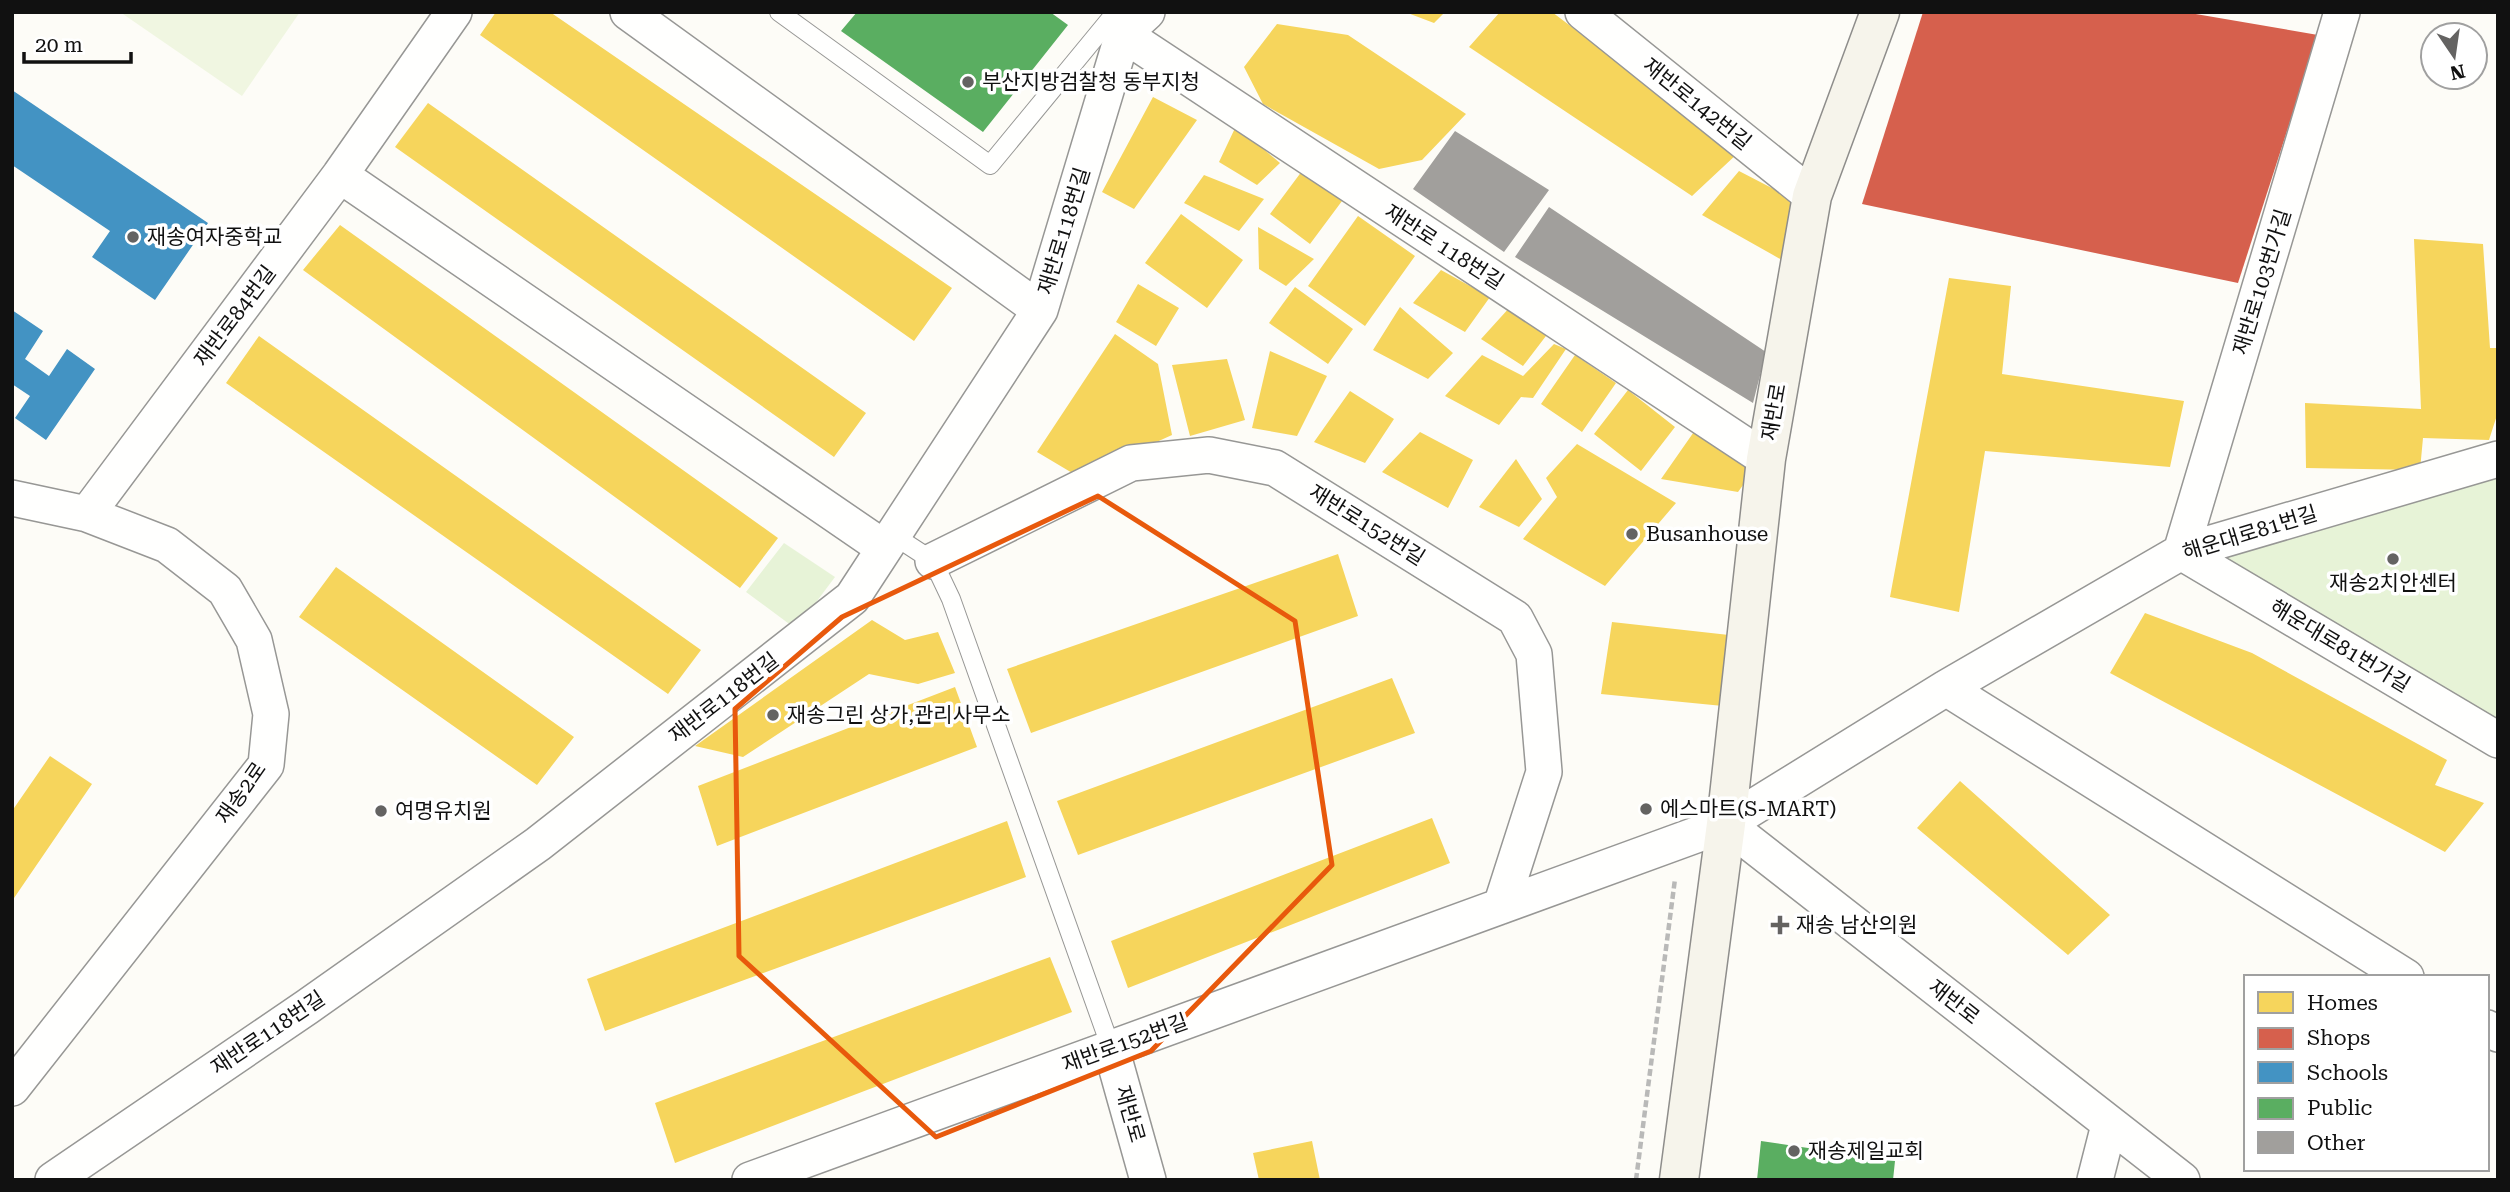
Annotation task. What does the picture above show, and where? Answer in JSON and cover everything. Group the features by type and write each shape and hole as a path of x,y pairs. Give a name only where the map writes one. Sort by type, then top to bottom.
{"main road":[{"name":"재반로","path":"1679,1180 1726,824 1766,459 1812,196 1881,12"}],"street":[{"name":"재반로84번길","path":"87,514 340,175 454,12"},
{"path":"628,12 1040,310"},
{"name":"재반로142번길","path":"1583,12 1812,196"},
{"name":"재반로103번가길","path":"2181,552 2342,12"},
{"name":"재반로118번길","path":"53,1180 307,1007 538,844 852,598 1040,310 1129,20"},
{"name":"재반로 118번길","path":"1129,20 1766,459"},
{"path":"340,175 888,542"},
{"name":"재반로152번길","path":"933,561 1131,463 1209,455 1275,468 1515,618 1534,654 1544,772 1501,906"},
{"name":"해운대로81번길","path":"1726,824 1946,688 2181,552 2498,459"},
{"name":"재송2로","path":"12,498 87,514 167,545 225,590 254,640 271,714 266,765 12,1088"},
{"name":"해운대로81번가길","path":"2181,552 2498,740"},
{"path":"1946,688 2403,975"},
{"name":"재반로152번길","path":"750,1180 1726,824"},
{"name":"재반로","path":"1726,824 2182,1180"},
{"name":"재반로","path":"1111,1048 1149,1180"},
{"path":"2095,1180 2109,1125"}],"lane":[{"path":"779,12 990,165 1129,20"},
{"path":"888,542 933,561 951,599 1111,1048"}],"path":[{"path":"1636,1180 1680,841"}],"highlighted area":[{"path":"1098,496 1295,621 1332,865 1151,1051 936,1137 739,956 735,709 842,617"}],"green space":[{"path":"120,12 300,12 242,96"},
{"path":"2498,478 2498,720 2222,559"},
{"path":"784,543 835,577 796,629 746,592"}],"building: Homes":[{"path":"496,12 550,12 952,288 914,341 480,35"},
{"path":"1405,12 1445,12 1434,23"},
{"path":"1500,12 1552,12 1738,153 1692,196 1469,47"},
{"path":"1277,24 1348,35 1466,114 1422,160 1379,169 1263,104 1244,67"},
{"path":"1153,97 1197,120 1134,209 1102,192"},
{"path":"428,103 866,413 834,457 395,147"},
{"path":"1236,126 1280,163 1257,185 1219,162"},
{"path":"1302,171 1342,201 1310,244 1270,214"},
{"path":"1739,171 1803,204 1782,260 1702,215"},
{"path":"1204,175 1264,199 1239,231 1184,203"},
{"path":"1181,214 1243,260 1207,308 1145,263"},
{"path":"1358,216 1415,256 1365,326 1308,286"},
{"path":"340,225 778,538 740,588 303,270"},
{"path":"1258,227 1314,259 1286,286 1259,269"},
{"path":"2414,239 2483,244 2490,348 2498,348 2498,412 2489,440 2423,438 2420,470 2306,468 2305,403 2421,409"},
{"path":"1441,270 1490,297 1465,332 1413,303"},
{"path":"1949,278 2011,286 2002,374 2184,401 2170,467 1985,451 1959,612 1890,597"},
{"path":"1138,284 1179,308 1156,346 1116,322"},
{"path":"1295,287 1353,329 1328,364 1269,323"},
{"path":"1400,307 1453,353 1428,379 1373,350"},
{"path":"1510,307 1549,332 1523,366 1481,339"},
{"path":"1115,334 1158,364 1172,435 1079,477 1037,452"},
{"path":"259,336 701,650 668,694 226,383"},
{"path":"1554,344 1566,349 1533,398 1521,397 1499,425 1445,396 1482,355 1523,376"},
{"path":"1270,351 1327,376 1297,436 1252,428"},
{"path":"1575,355 1616,383 1582,432 1541,404"},
{"path":"1227,359 1245,420 1190,436 1172,365"},
{"path":"1628,390 1675,427 1641,471 1594,434"},
{"path":"1350,391 1394,419 1365,463 1314,442"},
{"path":"1698,426 1756,467 1738,492 1661,479"},
{"path":"1420,432 1473,460 1448,508 1382,472"},
{"path":"1577,444 1676,503 1605,586 1523,539 1557,497 1546,478"},
{"path":"1516,459 1542,499 1519,527 1479,507"},
{"path":"1338,554 1358,616 1031,733 1007,669"},
{"path":"336,567 574,737 537,785 299,617"},
{"path":"2145,613 2252,653 2447,760 2435,785 2484,803 2445,852 2110,673"},
{"name":"재송그린 상가,관리사무소","path":"872,620 905,640 938,632 955,673 918,684 869,674 743,757 695,746"},
{"path":"1612,622 1729,635 1723,706 1601,694"},
{"path":"1392,678 1415,733 1078,855 1057,801"},
{"path":"955,687 977,747 717,846 698,786"},
{"path":"50,756 92,784 12,901 12,811"},
{"path":"1960,781 2110,915 2068,955 1917,828"},
{"path":"1432,818 1450,863 1128,988 1111,941"},
{"path":"1007,821 1026,877 605,1031 587,979"},
{"path":"1050,957 1072,1012 675,1163 655,1103"},
{"path":"1312,1141 1320,1180 1259,1180 1253,1153"}],"building: Shops":[{"path":"1923,12 2184,12 2318,35 2238,283 1862,204"}],"building: Schools":[{"path":"12,90 208,223 155,300 92,257 110,231 12,165"},
{"path":"12,310 43,331 25,359 49,376 67,349 95,369 46,440 15,418 30,396 12,384"}],"building: Public":[{"name":"부산지방검찰청 동부지청","path":"857,12 1050,12 1068,25 983,132 841,31"},
{"name":"재송제일교회","path":"1761,1141 1895,1161 1893,1180 1757,1180"}],"building: Other":[{"path":"1455,131 1549,190 1504,252 1413,189"},
{"path":"1549,207 1766,352 1753,403 1515,257"}],"place":[{"name":"부산지방검찰청 동부지청","path":"968,82"},
{"name":"재송여자중학교","path":"133,237"},
{"name":"Busanhouse","path":"1632,534"},
{"name":"재송2치안센터","path":"2393,559"},
{"name":"재송그린 상가,관리사무소","path":"773,715"},
{"name":"에스마트(S-MART)","path":"1646,809"},
{"name":"여명유치원","path":"381,811"},
{"name":"재송 남산의원","path":"1780,925"},
{"name":"재송제일교회","path":"1794,1151"}]}
